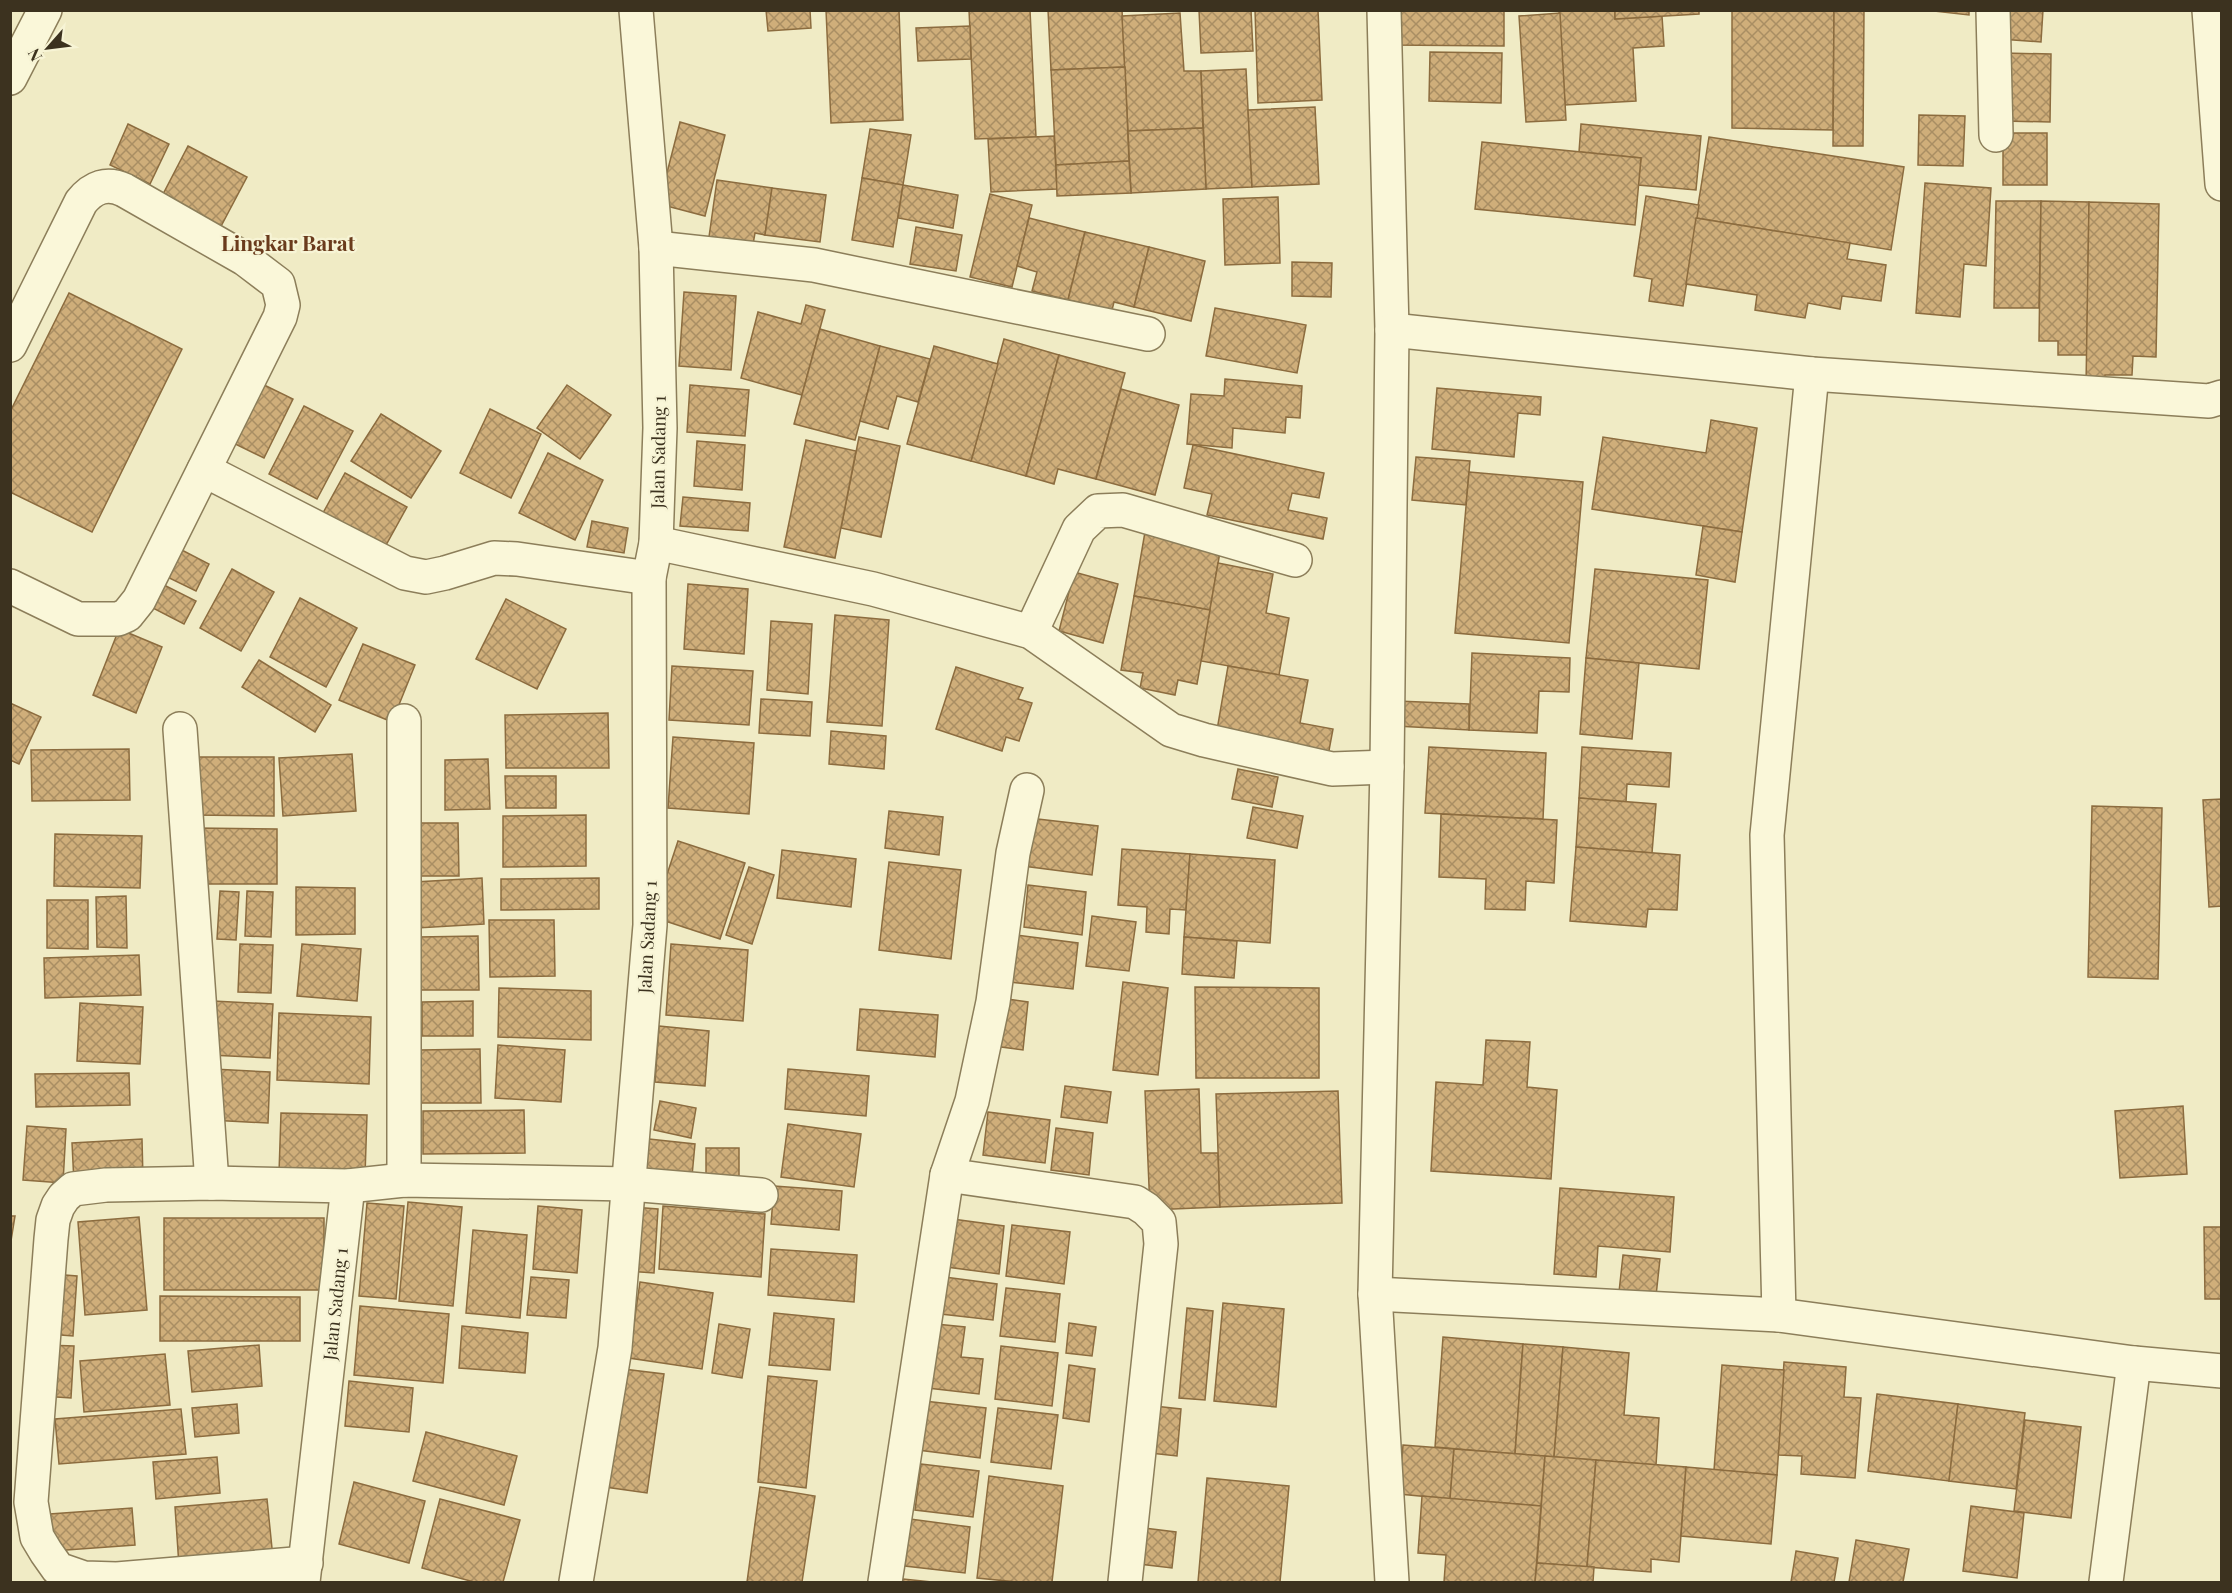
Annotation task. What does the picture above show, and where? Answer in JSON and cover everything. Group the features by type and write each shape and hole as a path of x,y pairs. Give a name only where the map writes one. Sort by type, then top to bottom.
{"street":[{"path":"10,78 45,10"},
{"name":"Jalan Sadang 1","path":"576,1582 615,1348 650,925 649,578 656,543 660,428 656,248 636,10"},
{"path":"1384,10 1392,330 1387,766 1375,1293 1392,1582"},
{"path":"1993,10 1996,135"},
{"path":"2209,10 2222,184"},
{"path":"10,345 81,202 91,192 108,185 124,190 245,259 278,284 283,305 280,317 139,600 127,615 118,619 78,620 10,586"},
{"path":"656,248 814,265 1148,334"},
{"path":"1392,330 1812,374 2209,401 2222,397"},
{"path":"1779,1315 1767,835 1812,374"},
{"path":"204,470 405,573 426,577 494,558 517,559 649,578"},
{"path":"1032,632 1079,529 1098,511 1123,510 1295,560"},
{"path":"656,543 873,589 1032,632 1171,730 1204,740 1332,769 1387,766"},
{"path":"404,721 404,1180"},
{"path":"180,729 212,1183"},
{"path":"885,1582 947,1175 972,1101 993,1002 1013,852 1027,790"},
{"path":"947,1175 1135,1202 1159,1222 1161,1244 1125,1582"},
{"path":"304,1573 116,1581 84,1578 58,1569 45,1552 38,1537 31,1502 53,1220 58,1206 73,1189 106,1185 212,1183 348,1186 404,1180 630,1184 761,1195"},
{"name":"Jalan Sadang 1","path":"304,1573 348,1186"},
{"path":"1375,1293 1779,1315 2134,1363 2222,1371"},
{"path":"2106,1582 2134,1363"}],"building":[{"path":"766,10 810,10 811,28 768,31"},
{"path":"826,10 899,10 903,120 831,123"},
{"path":"969,10 1030,10 1036,137 975,139"},
{"path":"1048,10 1122,10 1125,67 1051,70"},
{"path":"1199,10 1251,10 1253,51 1201,53"},
{"path":"1255,10 1318,10 1322,100 1258,103"},
{"path":"1391,10 1504,10 1504,46 1391,45"},
{"path":"1559,10 1615,10 1615,19 1662,16 1664,46 1633,48 1636,101 1565,105"},
{"path":"1615,10 1699,10 1699,14 1615,19"},
{"path":"1732,10 1834,10 1833,130 1732,128"},
{"path":"1834,10 1864,10 1863,146 1833,146"},
{"path":"1925,10 1969,10 1969,15"},
{"path":"2001,10 2043,10 2041,42 2000,39"},
{"path":"1180,13 1184,71 1201,71 1203,128 1128,131 1122,16"},
{"path":"1560,13 1566,120 1526,122 1519,16"},
{"path":"970,26 971,59 918,61 916,28"},
{"path":"1430,52 1502,53 1501,103 1429,101"},
{"path":"2003,53 2051,54 2050,122 2003,121"},
{"path":"1125,67 1129,161 1056,165 1051,70"},
{"path":"1246,69 1252,187 1206,189 1201,71"},
{"path":"1315,107 1319,184 1252,187 1248,110"},
{"path":"1919,115 1965,116 1963,166 1918,165"},
{"path":"680,122 725,135 705,216 659,204"},
{"path":"128,124 169,144 150,184 110,165"},
{"path":"1581,124 1701,136 1696,190 1638,185 1641,158 1579,152"},
{"path":"1203,128 1206,189 1131,193 1128,131"},
{"path":"870,129 911,135 903,185 862,178"},
{"path":"2003,133 2047,133 2047,185 2003,185"},
{"path":"1054,136 1057,189 991,192 988,139"},
{"path":"1709,137 1904,167 1891,250 1696,218"},
{"path":"1482,142 1641,158 1635,225 1475,209"},
{"path":"188,146 247,177 219,230 160,200"},
{"path":"1129,161 1131,193 1057,196 1056,165"},
{"path":"862,178 903,185 893,247 852,240"},
{"path":"717,180 772,188 765,235 755,233 752,250 708,244"},
{"path":"1925,183 1991,188 1986,266 1964,264 1960,317 1916,313"},
{"path":"903,185 958,195 953,228 898,218"},
{"path":"772,188 826,195 820,242 765,235"},
{"path":"990,194 1032,205 1012,287 970,277"},
{"path":"1646,196 1699,205 1683,306 1649,301 1652,279 1634,276"},
{"path":"1278,197 1280,263 1225,265 1223,199"},
{"path":"1996,201 2041,201 2039,308 1994,308"},
{"path":"2041,201 2089,202 2087,355 2058,355 2058,341 2039,341"},
{"path":"2089,202 2159,204 2156,357 2133,356 2132,375 2105,375 2104,386 2086,385"},
{"path":"1029,218 1085,232 1068,300 1032,291 1037,272 1017,266"},
{"path":"1696,218 1850,243 1847,259 1886,265 1881,301 1842,296 1840,309 1808,303 1805,318 1755,310 1757,295 1686,284"},
{"path":"916,227 962,235 956,271 910,264"},
{"path":"1085,232 1149,247 1134,307 1114,302 1112,310 1068,300"},
{"path":"1149,247 1205,261 1191,321 1134,307"},
{"path":"1292,262 1332,263 1331,297 1292,296"},
{"path":"684,292 736,296 731,370 679,366"},
{"path":"69,293 182,349 92,532 10,492 10,412"},
{"path":"806,305 825,310 802,395 741,378 758,312 801,324"},
{"path":"1215,308 1306,325 1297,373 1206,356"},
{"path":"820,329 880,346 855,440 794,424"},
{"path":"1004,339 1059,355 1026,476 971,461"},
{"path":"880,346 930,359 918,402 897,396 888,429 860,421"},
{"path":"934,346 998,364 971,461 907,444"},
{"path":"1059,355 1125,373 1096,479 1058,469 1054,484 1026,476"},
{"path":"1225,379 1302,386 1300,418 1286,417 1285,433 1233,428 1232,448 1187,444 1191,394 1224,396"},
{"path":"258,382 293,399 264,458 229,441"},
{"path":"567,385 611,415 580,459 537,428"},
{"path":"690,385 749,390 745,436 687,432"},
{"path":"1437,388 1541,397 1540,415 1518,413 1514,457 1432,449"},
{"path":"1121,389 1179,405 1155,495 1096,479"},
{"path":"304,406 353,431 317,499 269,474"},
{"path":"490,409 541,434 511,498 460,473"},
{"path":"381,414 441,451 411,498 351,461"},
{"path":"1711,420 1757,428 1742,532 1592,509 1603,437 1706,453"},
{"path":"859,437 900,446 881,537 841,528"},
{"path":"806,440 856,451 835,558 784,547"},
{"path":"697,441 745,445 742,490 694,486"},
{"path":"1193,445 1324,473 1319,498 1292,493 1288,510 1327,518 1323,539 1207,515 1212,494 1184,488"},
{"path":"548,453 603,480 575,540 519,513"},
{"path":"1416,457 1470,461 1466,505 1412,500"},
{"path":"1469,472 1583,482 1569,643 1455,633"},
{"path":"345,473 407,507 380,556 318,522"},
{"path":"683,497 750,503 748,531 680,526"},
{"path":"592,521 628,528 624,553 587,547"},
{"path":"1703,526 1742,532 1735,582 1696,575"},
{"path":"1145,532 1221,546 1210,610 1134,596"},
{"path":"174,546 209,564 196,591 161,574"},
{"path":"1218,563 1273,574 1266,613 1289,618 1279,675 1201,661"},
{"path":"232,569 274,592 241,651 200,628"},
{"path":"1595,569 1708,580 1699,669 1586,658"},
{"path":"1074,572 1118,584 1103,643 1059,631"},
{"path":"156,581 196,601 184,624 145,604"},
{"path":"688,584 748,589 744,654 684,649"},
{"path":"1134,596 1210,610 1197,684 1178,680 1175,695 1140,688 1143,673 1121,670"},
{"path":"300,598 357,628 326,687 270,657"},
{"path":"506,599 566,629 537,689 476,659"},
{"path":"835,615 889,620 882,726 827,722"},
{"path":"771,621 812,624 808,694 767,690"},
{"path":"119,629 162,647 136,713 93,695"},
{"path":"363,644 415,665 392,722 339,700"},
{"path":"1472,653 1570,658 1569,692 1539,691 1537,733 1469,730"},
{"path":"1586,658 1639,663 1632,739 1580,734"},
{"path":"259,660 331,705 315,732 242,687"},
{"path":"672,666 753,671 749,725 669,720"},
{"path":"1228,666 1308,680 1300,723 1333,729 1328,756 1216,736"},
{"path":"956,667 1023,688 1018,699 1032,703 1019,741 1006,737 1002,751 936,729"},
{"path":"761,699 812,702 810,736 759,733"},
{"path":"1397,701 1469,704 1469,730 1396,726"},
{"path":"10,703 41,717 19,764 10,760"},
{"path":"608,713 609,768 506,768 505,715"},
{"path":"831,731 886,736 884,769 829,764"},
{"path":"673,737 754,743 749,814 668,808"},
{"path":"1429,747 1546,753 1543,819 1425,813"},
{"path":"1582,747 1671,753 1669,787 1627,784 1626,802 1579,798"},
{"path":"129,749 130,800 32,801 31,750"},
{"path":"352,754 356,811 283,816 279,758"},
{"path":"192,757 274,757 274,816 192,815"},
{"path":"488,759 490,809 445,810 445,760"},
{"path":"1238,769 1278,777 1272,807 1232,799"},
{"path":"505,776 556,776 556,808 506,808"},
{"path":"1579,798 1656,804 1652,853 1576,847"},
{"path":"2222,799 2222,906 2209,907 2203,800"},
{"path":"2092,806 2162,808 2158,979 2088,977"},
{"path":"1253,807 1303,816 1297,848 1247,838"},
{"path":"889,811 943,817 939,855 885,848"},
{"path":"1441,814 1557,820 1554,883 1526,881 1525,910 1485,909 1486,879 1439,877"},
{"path":"586,815 586,866 503,867 503,816"},
{"path":"1029,818 1098,826 1092,875 1023,866"},
{"path":"419,823 458,823 459,876 420,876"},
{"path":"196,828 277,829 277,884 196,884"},
{"path":"55,834 142,836 140,888 54,886"},
{"path":"678,841 745,863 720,939 653,917"},
{"path":"1576,847 1680,855 1677,910 1648,909 1646,927 1570,921"},
{"path":"1122,849 1190,854 1186,910 1170,909 1169,934 1146,932 1147,907 1118,905"},
{"path":"782,850 856,859 851,907 777,898"},
{"path":"1190,854 1275,860 1270,943 1184,937"},
{"path":"889,862 961,870 951,959 879,950"},
{"path":"749,867 774,875 752,944 726,935"},
{"path":"482,878 484,924 417,928 415,882"},
{"path":"599,878 599,909 501,910 501,879"},
{"path":"1028,885 1086,892 1082,935 1024,927"},
{"path":"296,887 355,888 355,934 296,935"},
{"path":"220,891 239,892 236,940 217,939"},
{"path":"247,891 273,892 271,937 245,936"},
{"path":"126,896 127,948 97,947 96,897"},
{"path":"47,900 88,900 88,949 47,948"},
{"path":"1092,916 1136,922 1129,971 1086,966"},
{"path":"489,920 554,920 555,976 490,977"},
{"path":"1016,935 1078,943 1073,989 1010,982"},
{"path":"478,936 479,990 419,990 418,937"},
{"path":"1184,937 1237,941 1234,978 1182,974"},
{"path":"240,944 273,945 271,993 238,992"},
{"path":"302,944 361,949 357,1001 297,996"},
{"path":"671,944 748,950 743,1021 666,1015"},
{"path":"139,955 141,995 45,998 44,958"},
{"path":"1123,982 1168,988 1158,1075 1113,1070"},
{"path":"1195,987 1319,988 1319,1078 1196,1078"},
{"path":"499,988 591,991 591,1040 498,1037"},
{"path":"1000,998 1028,1002 1023,1050 994,1046"},
{"path":"213,1001 273,1004 270,1058 210,1055"},
{"path":"473,1001 473,1036 422,1036 422,1002"},
{"path":"80,1003 143,1007 140,1064 77,1061"},
{"path":"860,1009 938,1015 935,1057 857,1050"},
{"path":"279,1013 371,1017 369,1084 277,1080"},
{"path":"659,1026 709,1031 705,1086 655,1082"},
{"path":"1486,1040 1530,1042 1527,1087 1557,1090 1551,1179 1431,1171 1436,1082 1483,1085"},
{"path":"498,1045 565,1050 561,1102 495,1098"},
{"path":"480,1049 481,1103 421,1103 420,1050"},
{"path":"213,1069 270,1072 268,1123 210,1120"},
{"path":"788,1069 869,1076 866,1116 785,1109"},
{"path":"129,1073 130,1105 36,1107 35,1074"},
{"path":"1065,1086 1111,1092 1107,1123 1061,1117"},
{"path":"1199,1089 1201,1153 1218,1153 1220,1207 1150,1210 1145,1091"},
{"path":"1338,1091 1342,1203 1220,1207 1216,1094"},
{"path":"660,1101 696,1108 691,1138 654,1130"},
{"path":"2183,1106 2187,1174 2120,1178 2115,1111"},
{"path":"524,1110 525,1153 423,1154 423,1111"},
{"path":"988,1112 1050,1120 1045,1163 983,1155"},
{"path":"281,1113 367,1115 365,1176 279,1173"},
{"path":"788,1124 861,1134 854,1187 781,1177"},
{"path":"27,1126 66,1129 63,1183 23,1180"},
{"path":"1056,1128 1093,1133 1089,1175 1051,1170"},
{"path":"142,1139 143,1179 74,1183 72,1143"},
{"path":"649,1139 695,1144 692,1176 646,1171"},
{"path":"706,1148 739,1148 739,1181 706,1181"},
{"path":"774,1186 842,1191 839,1230 771,1224"},
{"path":"1560,1188 1674,1197 1670,1252 1598,1246 1596,1277 1554,1274"},
{"path":"408,1202 462,1207 453,1306 399,1301"},
{"path":"367,1203 404,1206 396,1299 359,1296"},
{"path":"538,1206 582,1210 577,1273 533,1269"},
{"path":"663,1206 765,1214 761,1277 659,1269"},
{"path":"632,1207 658,1209 654,1273 627,1271"},
{"path":"10,1216 15,1216 10,1247"},
{"path":"139,1217 147,1310 85,1315 78,1222"},
{"path":"164,1218 324,1218 324,1290 164,1290"},
{"path":"945,1218 1004,1226 999,1274 939,1266"},
{"path":"1012,1225 1070,1232 1064,1284 1006,1276"},
{"path":"2204,1227 2222,1227 2222,1299 2205,1299"},
{"path":"473,1230 527,1235 520,1318 466,1313"},
{"path":"771,1249 857,1255 854,1302 768,1295"},
{"path":"1623,1255 1660,1259 1656,1296 1619,1292"},
{"path":"52,1274 77,1276 73,1336 48,1334"},
{"path":"937,1276 997,1284 993,1320 932,1313"},
{"path":"531,1277 569,1280 566,1318 527,1315"},
{"path":"640,1282 713,1293 702,1369 629,1358"},
{"path":"1006,1288 1060,1294 1055,1342 1000,1336"},
{"path":"160,1296 300,1297 300,1341 160,1341"},
{"path":"1223,1303 1284,1309 1276,1407 1214,1401"},
{"path":"360,1306 449,1314 443,1383 354,1375"},
{"path":"1187,1308 1213,1311 1205,1400 1179,1398"},
{"path":"774,1313 834,1319 830,1370 769,1365"},
{"path":"926,1323 965,1327 961,1357 983,1359 979,1394 919,1387"},
{"path":"1069,1323 1096,1327 1092,1356 1066,1353"},
{"path":"719,1324 750,1329 742,1378 712,1373"},
{"path":"462,1326 528,1333 525,1373 459,1368"},
{"path":"1443,1337 1523,1344 1515,1454 1435,1447"},
{"path":"1523,1344 1563,1347 1554,1457 1515,1454"},
{"path":"45,1345 74,1346 71,1398 42,1396"},
{"path":"259,1345 262,1386 192,1392 188,1351"},
{"path":"1001,1346 1058,1353 1052,1406 995,1399"},
{"path":"1563,1347 1629,1353 1624,1415 1659,1418 1656,1465 1554,1457"},
{"path":"165,1354 170,1405 84,1412 80,1361"},
{"path":"1784,1362 1846,1367 1844,1397 1861,1398 1855,1478 1801,1474 1802,1456 1778,1455"},
{"path":"1069,1365 1095,1369 1089,1422 1063,1418"},
{"path":"1722,1365 1784,1370 1777,1475 1714,1470"},
{"path":"615,1368 664,1374 647,1493 598,1486"},
{"path":"768,1376 817,1381 806,1488 758,1482"},
{"path":"349,1381 413,1388 409,1432 345,1426"},
{"path":"1877,1394 1958,1404 1949,1481 1868,1471"},
{"path":"924,1401 986,1408 980,1458 918,1450"},
{"path":"237,1404 239,1433 195,1437 192,1408"},
{"path":"1958,1404 2025,1413 2016,1489 1949,1481"},
{"path":"1145,1405 1181,1409 1177,1456 1141,1452"},
{"path":"998,1408 1058,1415 1051,1469 991,1462"},
{"path":"181,1409 186,1454 59,1464 55,1419"},
{"path":"2025,1420 2081,1427 2071,1518 2014,1511"},
{"path":"426,1432 517,1456 504,1505 413,1481"},
{"path":"1403,1445 1454,1449 1450,1499 1399,1494"},
{"path":"1454,1449 1545,1456 1541,1506 1450,1499"},
{"path":"1545,1456 1596,1460 1587,1567 1537,1563"},
{"path":"217,1457 220,1493 156,1499 153,1462"},
{"path":"1596,1460 1686,1467 1679,1562 1651,1559 1651,1572 1587,1567"},
{"path":"921,1464 979,1471 973,1517 915,1510"},
{"path":"1686,1467 1777,1475 1771,1544 1681,1536"},
{"path":"989,1476 1063,1486 1052,1582 1017,1582 977,1578"},
{"path":"1207,1478 1289,1486 1280,1582 1198,1582"},
{"path":"354,1482 425,1501 409,1563 339,1544"},
{"path":"760,1487 815,1496 802,1582 747,1582"},
{"path":"1422,1496 1541,1506 1535,1582 1444,1582 1446,1555 1418,1553"},
{"path":"267,1499 273,1558 179,1566 175,1507"},
{"path":"440,1499 520,1520 503,1582 474,1582 422,1568"},
{"path":"1971,1506 2024,1513 2017,1578 1963,1571"},
{"path":"132,1508 135,1545 53,1551 50,1514"},
{"path":"910,1519 970,1527 965,1573 905,1566"},
{"path":"1144,1528 1176,1532 1172,1568 1139,1564"},
{"path":"1856,1540 1909,1549 1903,1582 1849,1582"},
{"path":"1796,1551 1838,1558 1834,1582 1791,1582"},
{"path":"1537,1563 1594,1567 1593,1582 1535,1582"},
{"path":"903,1579 932,1582 902,1582"}],"district":[{"name":"Lingkar Barat","path":"288,242"}]}
